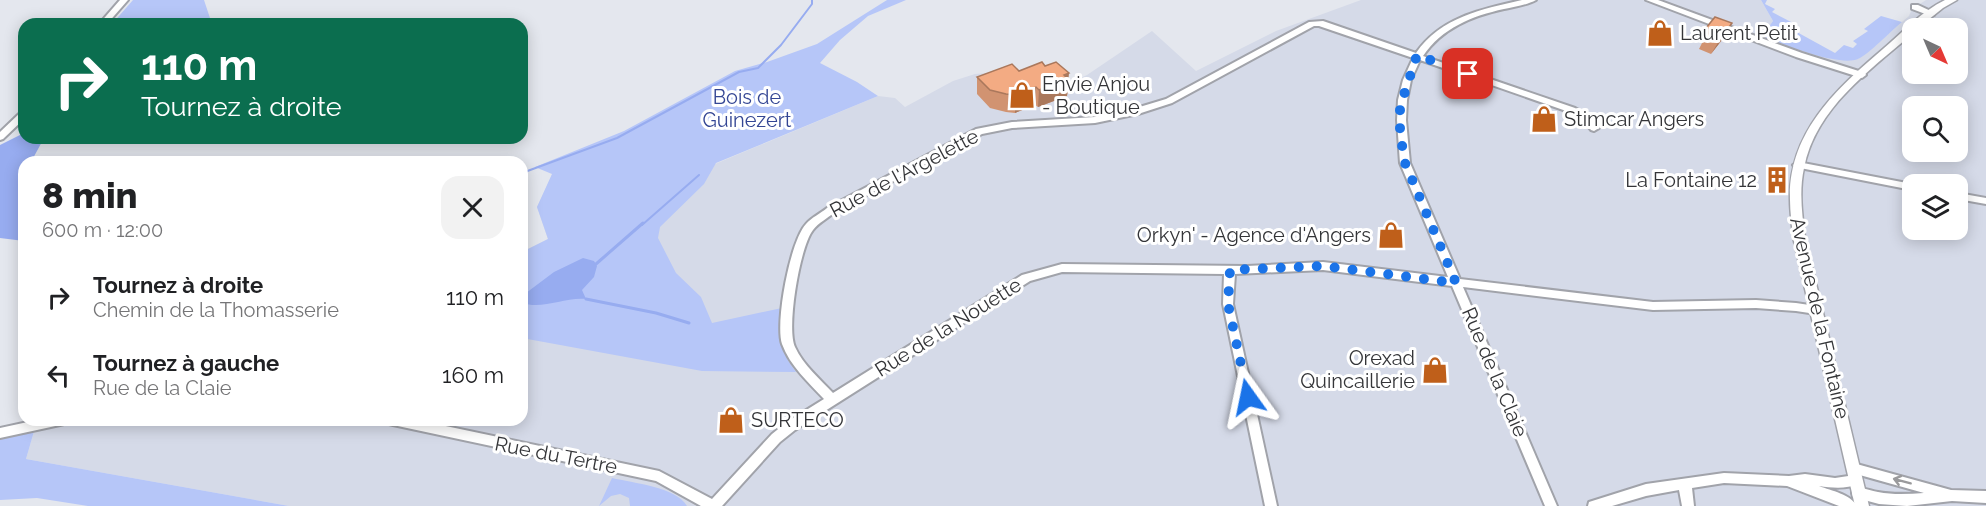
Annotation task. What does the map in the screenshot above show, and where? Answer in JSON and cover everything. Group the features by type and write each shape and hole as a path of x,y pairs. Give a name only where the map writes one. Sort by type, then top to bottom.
{"street":[{"path":"108,18 124,0"},
{"name":"Rue de la Claie","path":"1532,0 1462,18 1433,36 1417,55 1400,107 1400,133 1405,163 1551,506"},
{"path":"1650,0 1857,78"},
{"name":"Avenue de la Fontaine","path":"1926,18 1952,0"},
{"path":"1915,7 1931,14"},
{"name":"Rue de l'Argelette","path":"831,399 794,354 786,333 787,312 803,238 809,228 831,210 979,131 1012,124 1095,120 1135,112 1169,101 1312,24 1329,25 1572,110 1586,118 1594,128"},
{"name":"Avenue de la Fontaine","path":"1857,487 1797,229 1795,193 1798,165 1805,143 1820,115 1857,78 1902,39"},
{"path":"0,137 18,120"},
{"path":"1798,165 1902,185"},
{"path":"1968,198 1986,201"},
{"name":"Rue de la Nouette","path":"714,506 776,438 831,399 1026,278 1062,268 1230,270 1323,266 1653,306 1786,304 1816,310"},
{"path":"1230,270 1228,304 1271,506"},
{"path":"0,433 32,426"},
{"name":"Rue du Tertre","path":"422,426 659,476 714,506"},
{"path":"1594,506 1646,490 1724,478 1788,481 1805,479 1857,487 1986,497"},
{"path":"1788,481 1837,498 1851,506"},
{"path":"1685,484 1688,506"},
{"path":"1857,487 1879,498 1907,500 1952,495"}],"shaded area":[{"path":"1361,0 1761,0 1773,21 1762,36 1858,59 1902,22 1902,84 1968,84 1968,18 1907,18 1912,9 1926,0 1986,0 1986,506 289,506 26,459 35,428 45,426 528,426 528,249 548,239 537,207 552,175 703,169 878,96 895,98 905,107 953,81 975,74 1028,70 1074,81 1087,75 1152,31 1196,71 1276,31"},
{"path":"18,136 18,144 41,144 34,156 18,156 18,240 0,238 0,145"},
{"path":"583,258 594,261 597,266 594,277 582,290 586,299 528,304 528,292 554,272"}],"green space":[{"path":"133,0 204,0 210,18 117,18"},
{"name":"Bois de Guinezert","path":"887,0 906,0 868,16 840,40 820,63 878,96 716,163 704,184 660,227 658,238 676,273 701,297 712,323 782,308 781,342 796,372 702,371 528,339 528,249 548,239 537,207 552,174 535,167 624,131 735,71 817,44"},
{"path":"1761,0 1767,0 1765,4 1775,9 1772,12 1795,24 1793,28 1795,31 1835,53 1844,45 1853,48 1857,44 1853,41 1868,31 1864,29 1881,16 1902,22 1862,57 1849,61 1810,54 1762,36 1773,21"},
{"path":"35,428 26,459 289,506 88,506 37,498 0,500 0,436"},
{"path":"612,478 664,490 674,494 687,506 630,506 629,498 620,494 611,496 599,506"}],"building":[{"path":"1715,17 1732,23 1719,41 1706,36 1711,30 1706,28"},
{"path":"1042,62 1045,66 1056,62 1069,73 1064,75 1068,79 1039,90 1036,87 1015,95 990,90 977,77 1012,64 1019,71"}],"waterway":[{"path":"528,171 617,138 739,72 758,68 781,45 812,4 812,0"},
{"path":"642,225 699,175"},
{"path":"596,264 643,223"},
{"path":"586,299 656,313 689,323"}],"place":[{"name":"Laurent Petit","path":"1660,33"},
{"name":"Envie Anjou - Boutique","path":"1022,95"},
{"name":"Stimcar Angers","path":"1544,119"},
{"name":"La Fontaine 12","path":"1777,180"},
{"name":"Orkyn' - Agence d'Angers","path":"1391,235"},
{"name":"Orexad Quincaillerie","path":"1435,370"},
{"name":"SURTECO","path":"731,420"}],"route":[{"path":"1248,397 1228,304 1230,270 1323,266 1456,283 1405,163 1400,133 1400,107 1417,55 1468,74"}]}
